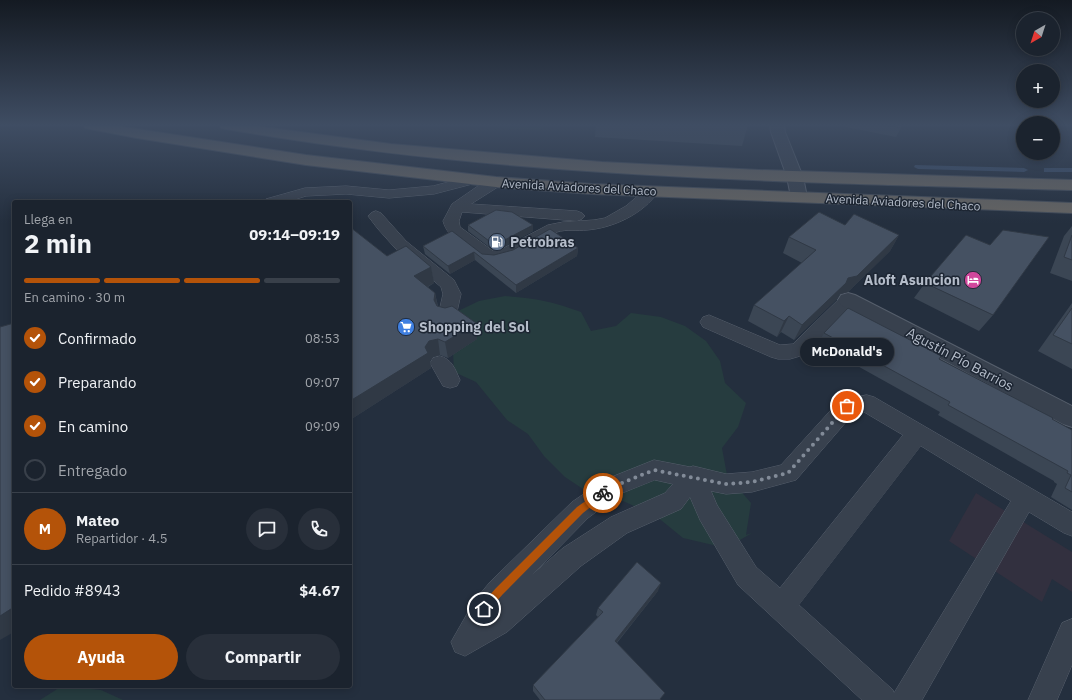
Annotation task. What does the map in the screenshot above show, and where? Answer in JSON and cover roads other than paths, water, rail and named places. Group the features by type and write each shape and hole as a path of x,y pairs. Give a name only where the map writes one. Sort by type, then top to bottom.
{"highway":[{"name":"Avenida Aviadores del Chaco","path":"291,158 496,182 592,190 1072,208"},
{"name":"Avenida Aviadores del Chaco","path":"483,158 617,169 795,177 1072,185"}],"street":[{"path":"787,158 795,177 799,197"},
{"name":"Agustín Pío Barrios","path":"848,300 1072,417"}],"lane":[{"path":"278,200 304,192 346,190 389,194 434,190 474,179"},
{"path":"496,182 471,196 457,207 452,220 453,227 490,256 496,257 501,256 554,228 563,226 594,225 615,220 636,206 651,192"},
{"path":"457,207 615,220"},
{"path":"376,216 383,228 448,284 452,294 447,316"},
{"path":"709,322 778,352 790,352 800,349 848,300"},
{"path":"440,363 446,370 450,380"},
{"path":"693,476 673,501 618,525 572,557 498,623 465,642 484,609 499,591 580,510 612,487 654,470 693,476 726,484 752,482 788,473 847,406 867,403 1072,525"},
{"path":"781,606 918,433"},
{"path":"693,476 708,512 747,576 883,700"},
{"path":"906,700 1026,498"},
{"path":"1042,700 1072,633"}],"waterway":[{"path":"918,167 1024,170"},
{"path":"1047,170 1072,170"}],"place":[{"name":"Petrobras","path":"497,242"},
{"name":"Aloft Asuncion","path":"973,280"},
{"name":"Shopping del Sol","path":"406,327"},
{"name":"McDonald's","path":"847,406"}]}
